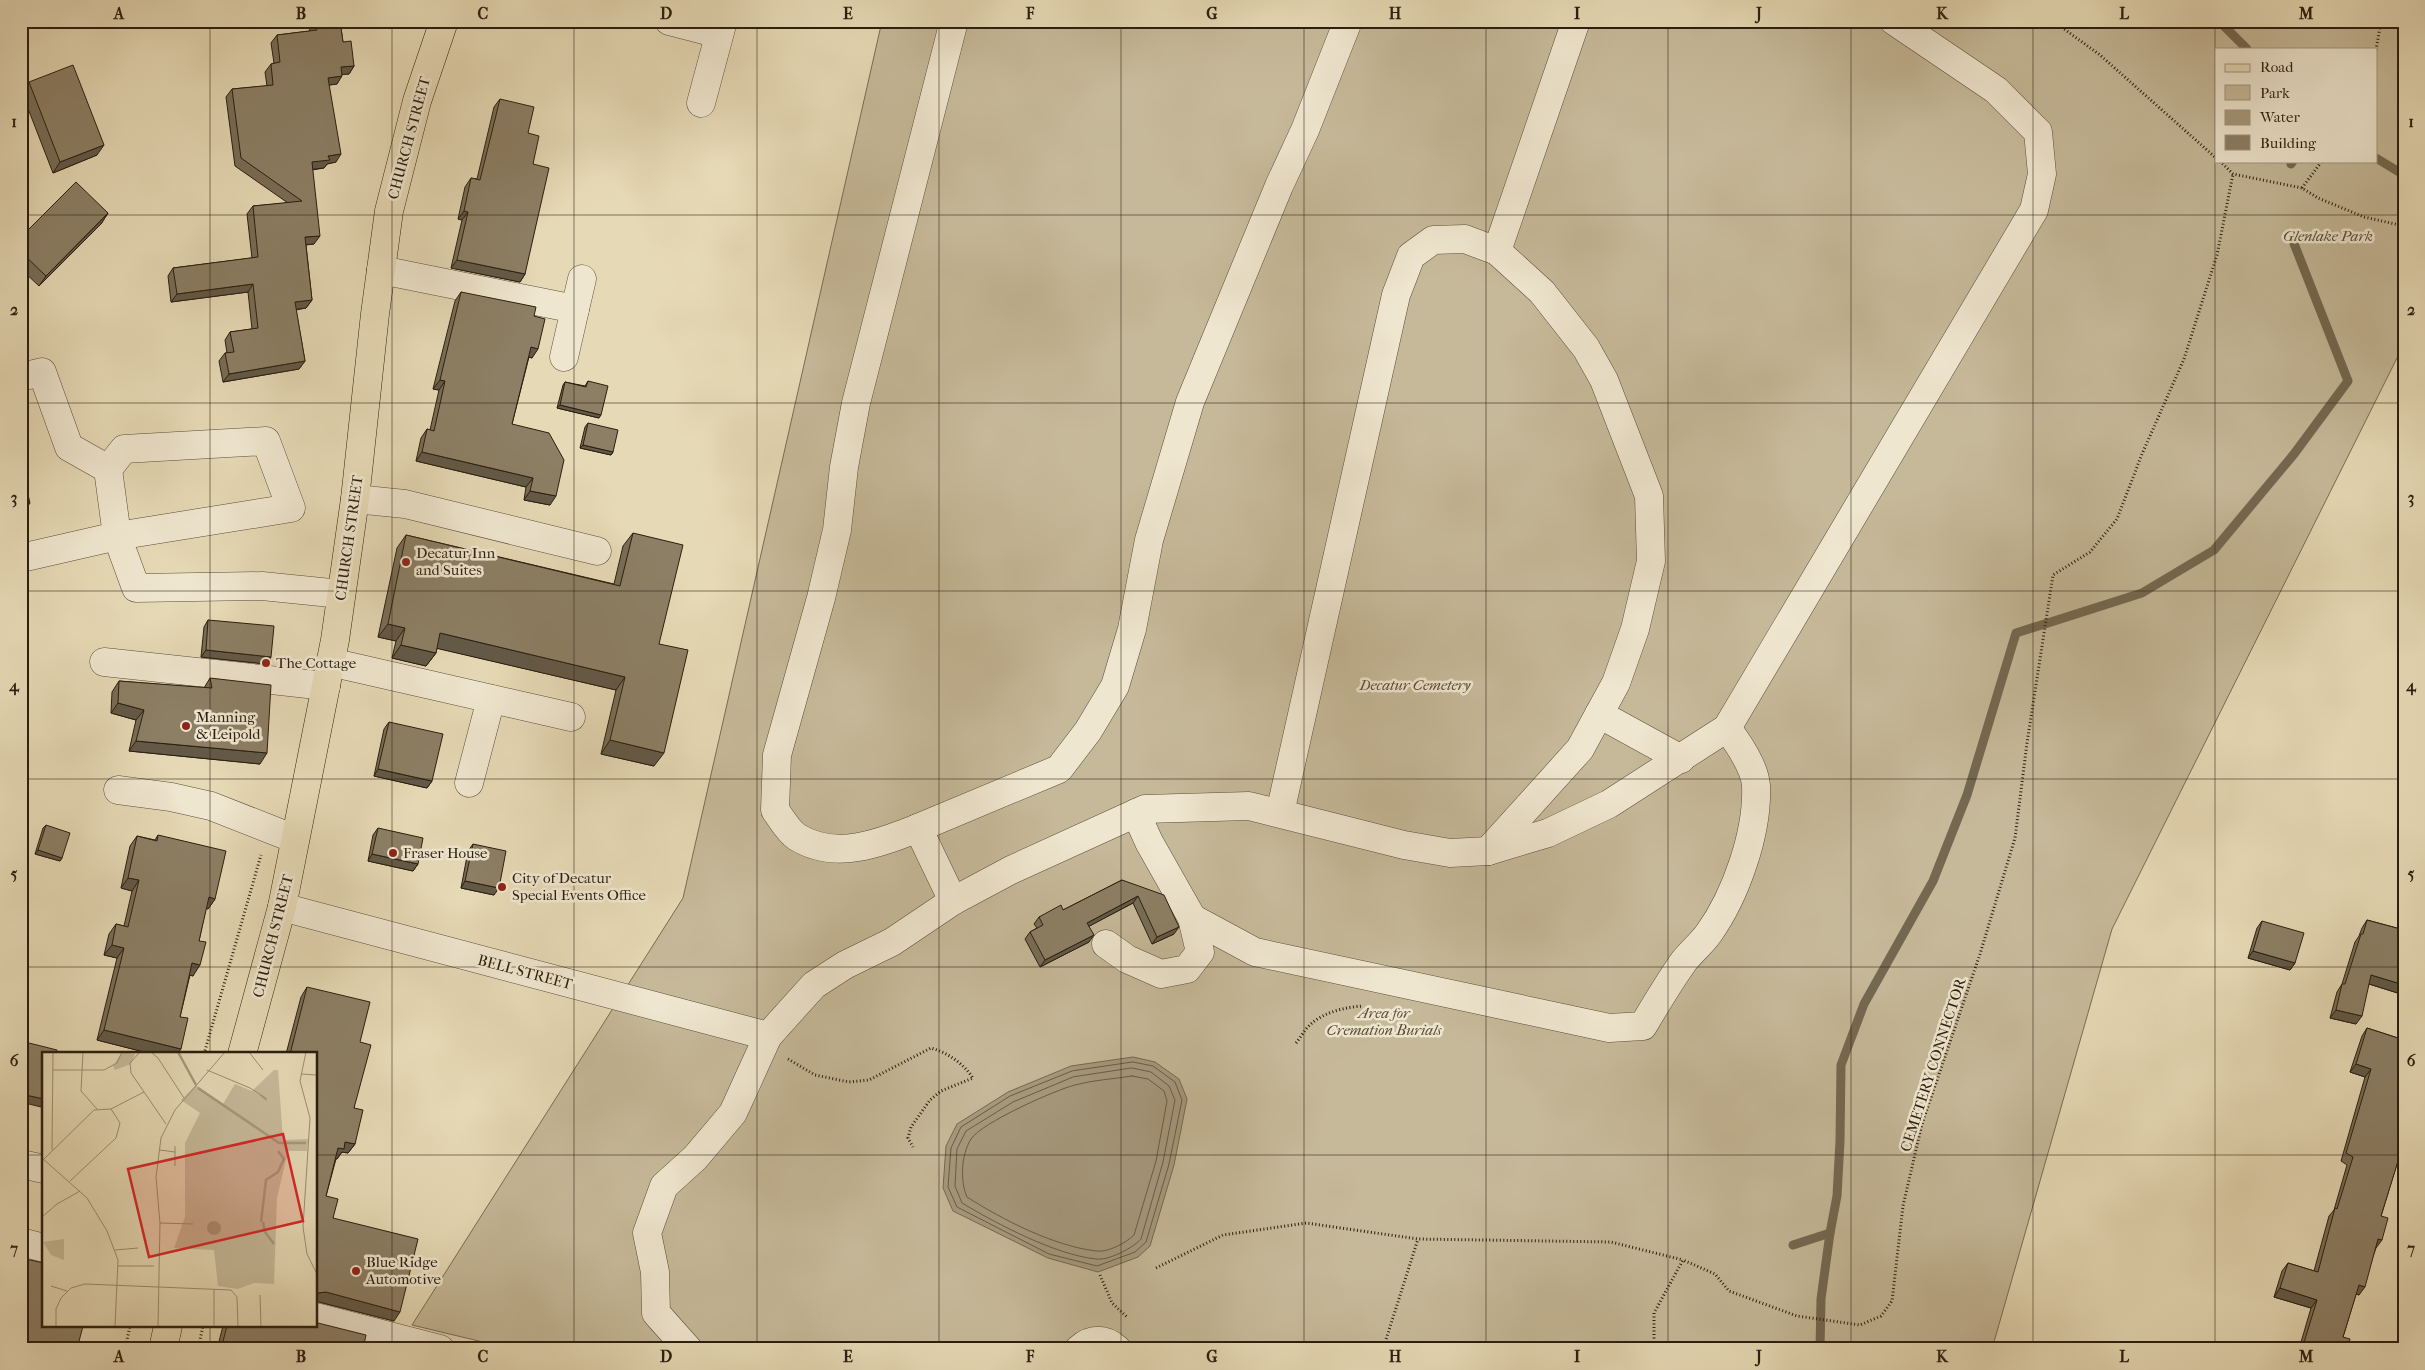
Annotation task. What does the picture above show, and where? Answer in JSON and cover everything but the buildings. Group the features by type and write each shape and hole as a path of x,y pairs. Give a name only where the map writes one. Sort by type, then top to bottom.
{"main road":[{"name":"CHURCH STREET","path":"243,1052 282,907 328,674 355,499 381,270 391,202 417,101 444,21"},
{"path":"163,1349 168,1328"}],"street":[{"path":"670,21 721,27 701,103"},
{"path":"954,21 856,403 844,467 837,530 821,598 777,755 775,810 795,836 819,847 845,849 873,845 1059,769 1088,731 1115,686 1132,629 1149,540 1190,402 1279,186 1306,130 1348,21"},
{"path":"1497,251 1576,21"},
{"path":"688,1349 656,1313 655,1272 647,1233 664,1186 695,1158 733,1113 814,985 846,965 892,942 953,901 1011,870 1145,809 1249,806 1404,845 1450,853 1488,851 1548,833 1609,804 1727,728 2034,210 2042,174 2038,132 1996,90 1894,21"},
{"path":"1280,813 1396,295 1411,256 1433,240 1465,239 1497,251 1542,292 1586,348 1604,380 1649,496 1651,561 1635,629 1616,682 1580,749 1488,851"},
{"path":"381,270 575,309"},
{"path":"564,357 582,279"},
{"path":"21,377 42,372 69,447 108,469"},
{"path":"21,558 117,536 291,508 266,441 124,449 108,469 117,536 136,588 262,586 341,594"},
{"path":"355,499 405,504 597,551"},
{"path":"104,662 328,674 491,699 571,717"},
{"path":"469,783 491,699"},
{"path":"1599,714 1681,759"},
{"path":"1192,918 1255,952 1609,1028 1643,1026 1685,960 1710,933 1730,895 1744,862 1752,826 1756,784 1743,751 1727,728"},
{"path":"118,790 171,797 211,806 295,839"},
{"path":"1106,944 1127,959 1161,974 1187,969 1200,952 1192,918 1136,814"},
{"path":"918,828 953,901"},
{"name":"BELL STREET","path":"282,907 775,1045"},
{"path":"21,1164 42,1169"},
{"path":"21,1242 42,1247"},
{"path":"318,1318 370,1340 440,1349"},
{"path":"1079,1349 1086,1343 1094,1340 1110,1343 1117,1349"}],"path":[{"path":"2053,21 2100,55 2215,157"},
{"path":"2376,48 2381,21"},
{"path":"2221,162 2233,174 2302,188 2318,198 2364,217 2404,226"},
{"path":"2302,188 2321,162"},
{"name":"CEMETERY CONNECTOR","path":"1156,1268 1223,1235 1306,1224 1418,1239 1611,1242 1683,1260 1715,1274 1729,1292 1802,1316 1860,1325 1881,1316 1892,1301 1903,1206 1922,1124 1980,954 2015,838 2053,575 2090,552 2118,519 2142,454 2184,359 2218,255 2233,174"},
{"path":"775,1045 792,1063 815,1075 850,1082 869,1080 931,1048 945,1052 968,1071 973,1078 941,1090 930,1100 911,1127 908,1138 913,1148"},
{"path":"1383,1349 1418,1239"},
{"path":"1654,1349 1654,1313 1683,1260"},
{"path":"1100,1275 1112,1303 1127,1317"},
{"path":"124,1349 129,1328"},
{"path":"198,1349 203,1328"}],"green space":[{"name":"Decatur Cemetery","path":"882,21 2404,21 2404,344 2112,929 1992,1349 512,1349 412,1325 683,898"}],"water":[{"path":"1133,1057 1155,1062 1179,1079 1187,1099 1174,1165 1150,1246 1138,1257 1098,1272 1048,1258 953,1211 943,1188 946,1146 957,1124 1008,1092 1071,1066"}],"waterway":[{"path":"2219,21 2246,48"},
{"path":"2378,159 2404,175"},
{"path":"1793,1245 1830,1233 1837,1196 1841,1065 1864,1004 1933,881 1967,795 2016,633 2142,593 2214,550 2294,454 2348,381 2293,241"},
{"path":"1820,1349 1821,1299 1830,1233"}],"place":[{"name":"Decatur Inn and Suites","path":"406,562"},
{"name":"The Cottage","path":"266,663"},
{"name":"Manning & Leipold","path":"186,726"},
{"name":"Fraser House","path":"393,853"},
{"name":"City of Decatur Special Events Office","path":"502,887"},
{"name":"Blue Ridge Automotive","path":"356,1271"}],"park label":[{"name":"Glenlake Park","path":"2328,236"},
{"name":"Area for Cremation Burials","path":"1384,1022"}]}
